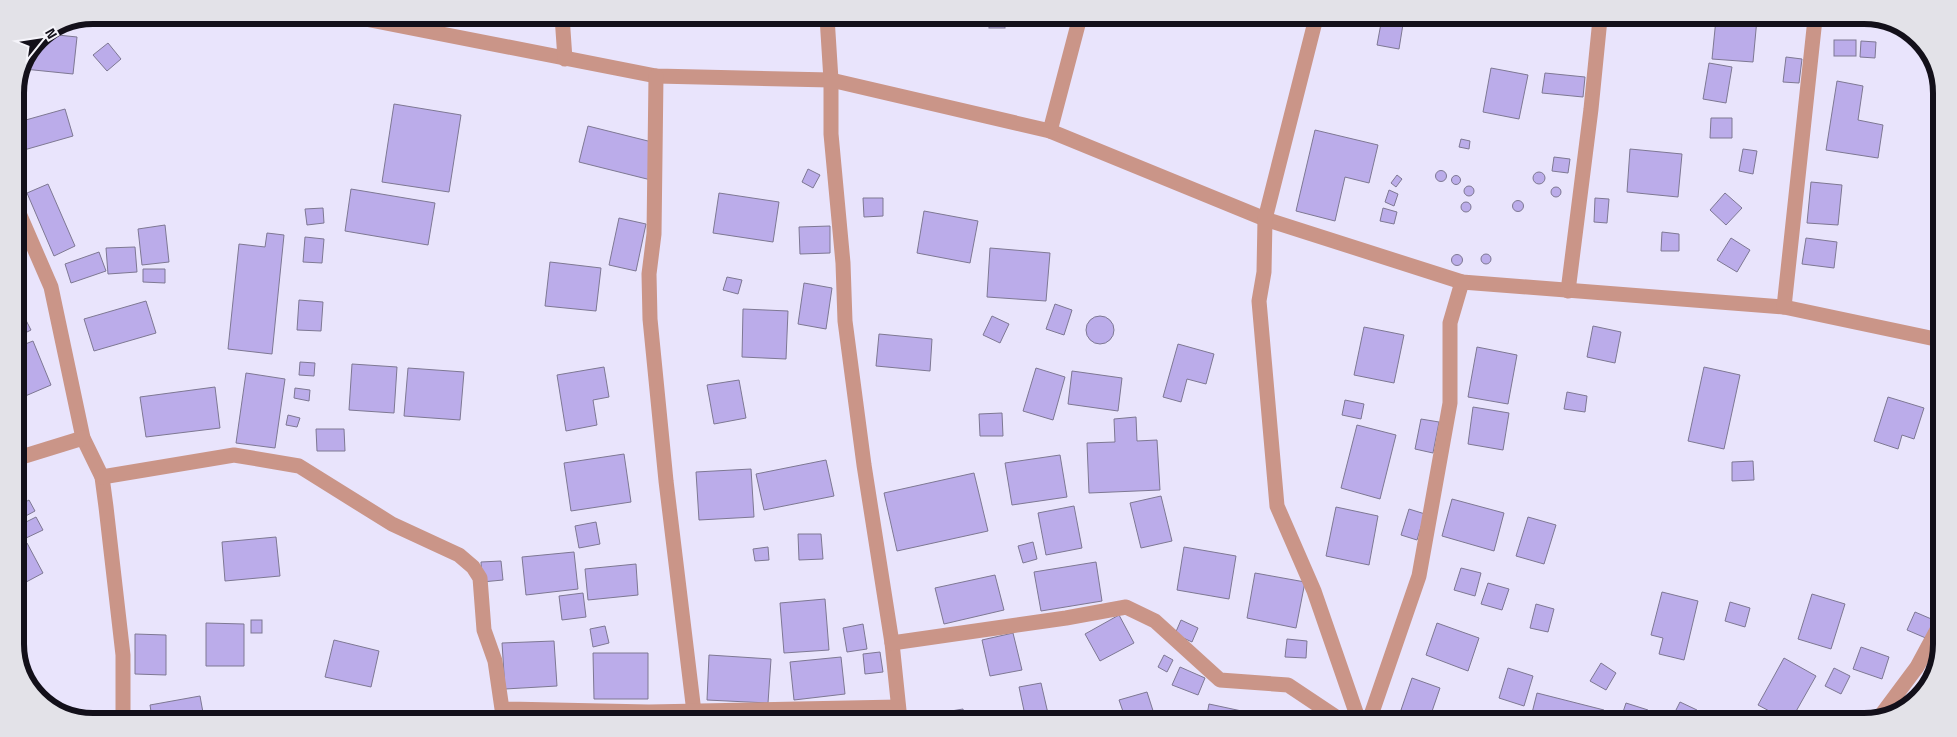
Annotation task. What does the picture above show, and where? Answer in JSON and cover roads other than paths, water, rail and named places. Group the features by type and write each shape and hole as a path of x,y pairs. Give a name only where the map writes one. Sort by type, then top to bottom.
{"street":[{"path":"390,24 656,76 831,80 1050,131 1265,219 1462,282 1784,306 1933,338"},
{"path":"563,24 565,59"},
{"path":"683,713 899,713 892,643 864,465 845,321 843,263 831,134 831,80 827,24"},
{"path":"1050,131 1078,24"},
{"path":"1314,24 1265,219 1264,272 1259,301 1277,506 1314,591 1356,713"},
{"path":"1568,291 1591,109 1599,24"},
{"path":"1784,306 1815,24"},
{"path":"656,76 654,234 649,274 650,319 666,481 694,712"},
{"path":"24,225 51,287 83,438 102,478 122,655 123,713"},
{"path":"1372,713 1419,576 1450,404 1450,323 1462,282"},
{"path":"24,456 83,438"},
{"path":"102,478 234,455 299,466 392,524 459,556 473,567 480,578 484,630 495,661 502,709 586,713"},
{"path":"892,643 1066,618 1126,607 1155,621 1220,680 1288,685 1330,713"},
{"path":"1885,710 1917,667 1933,637"}]}
